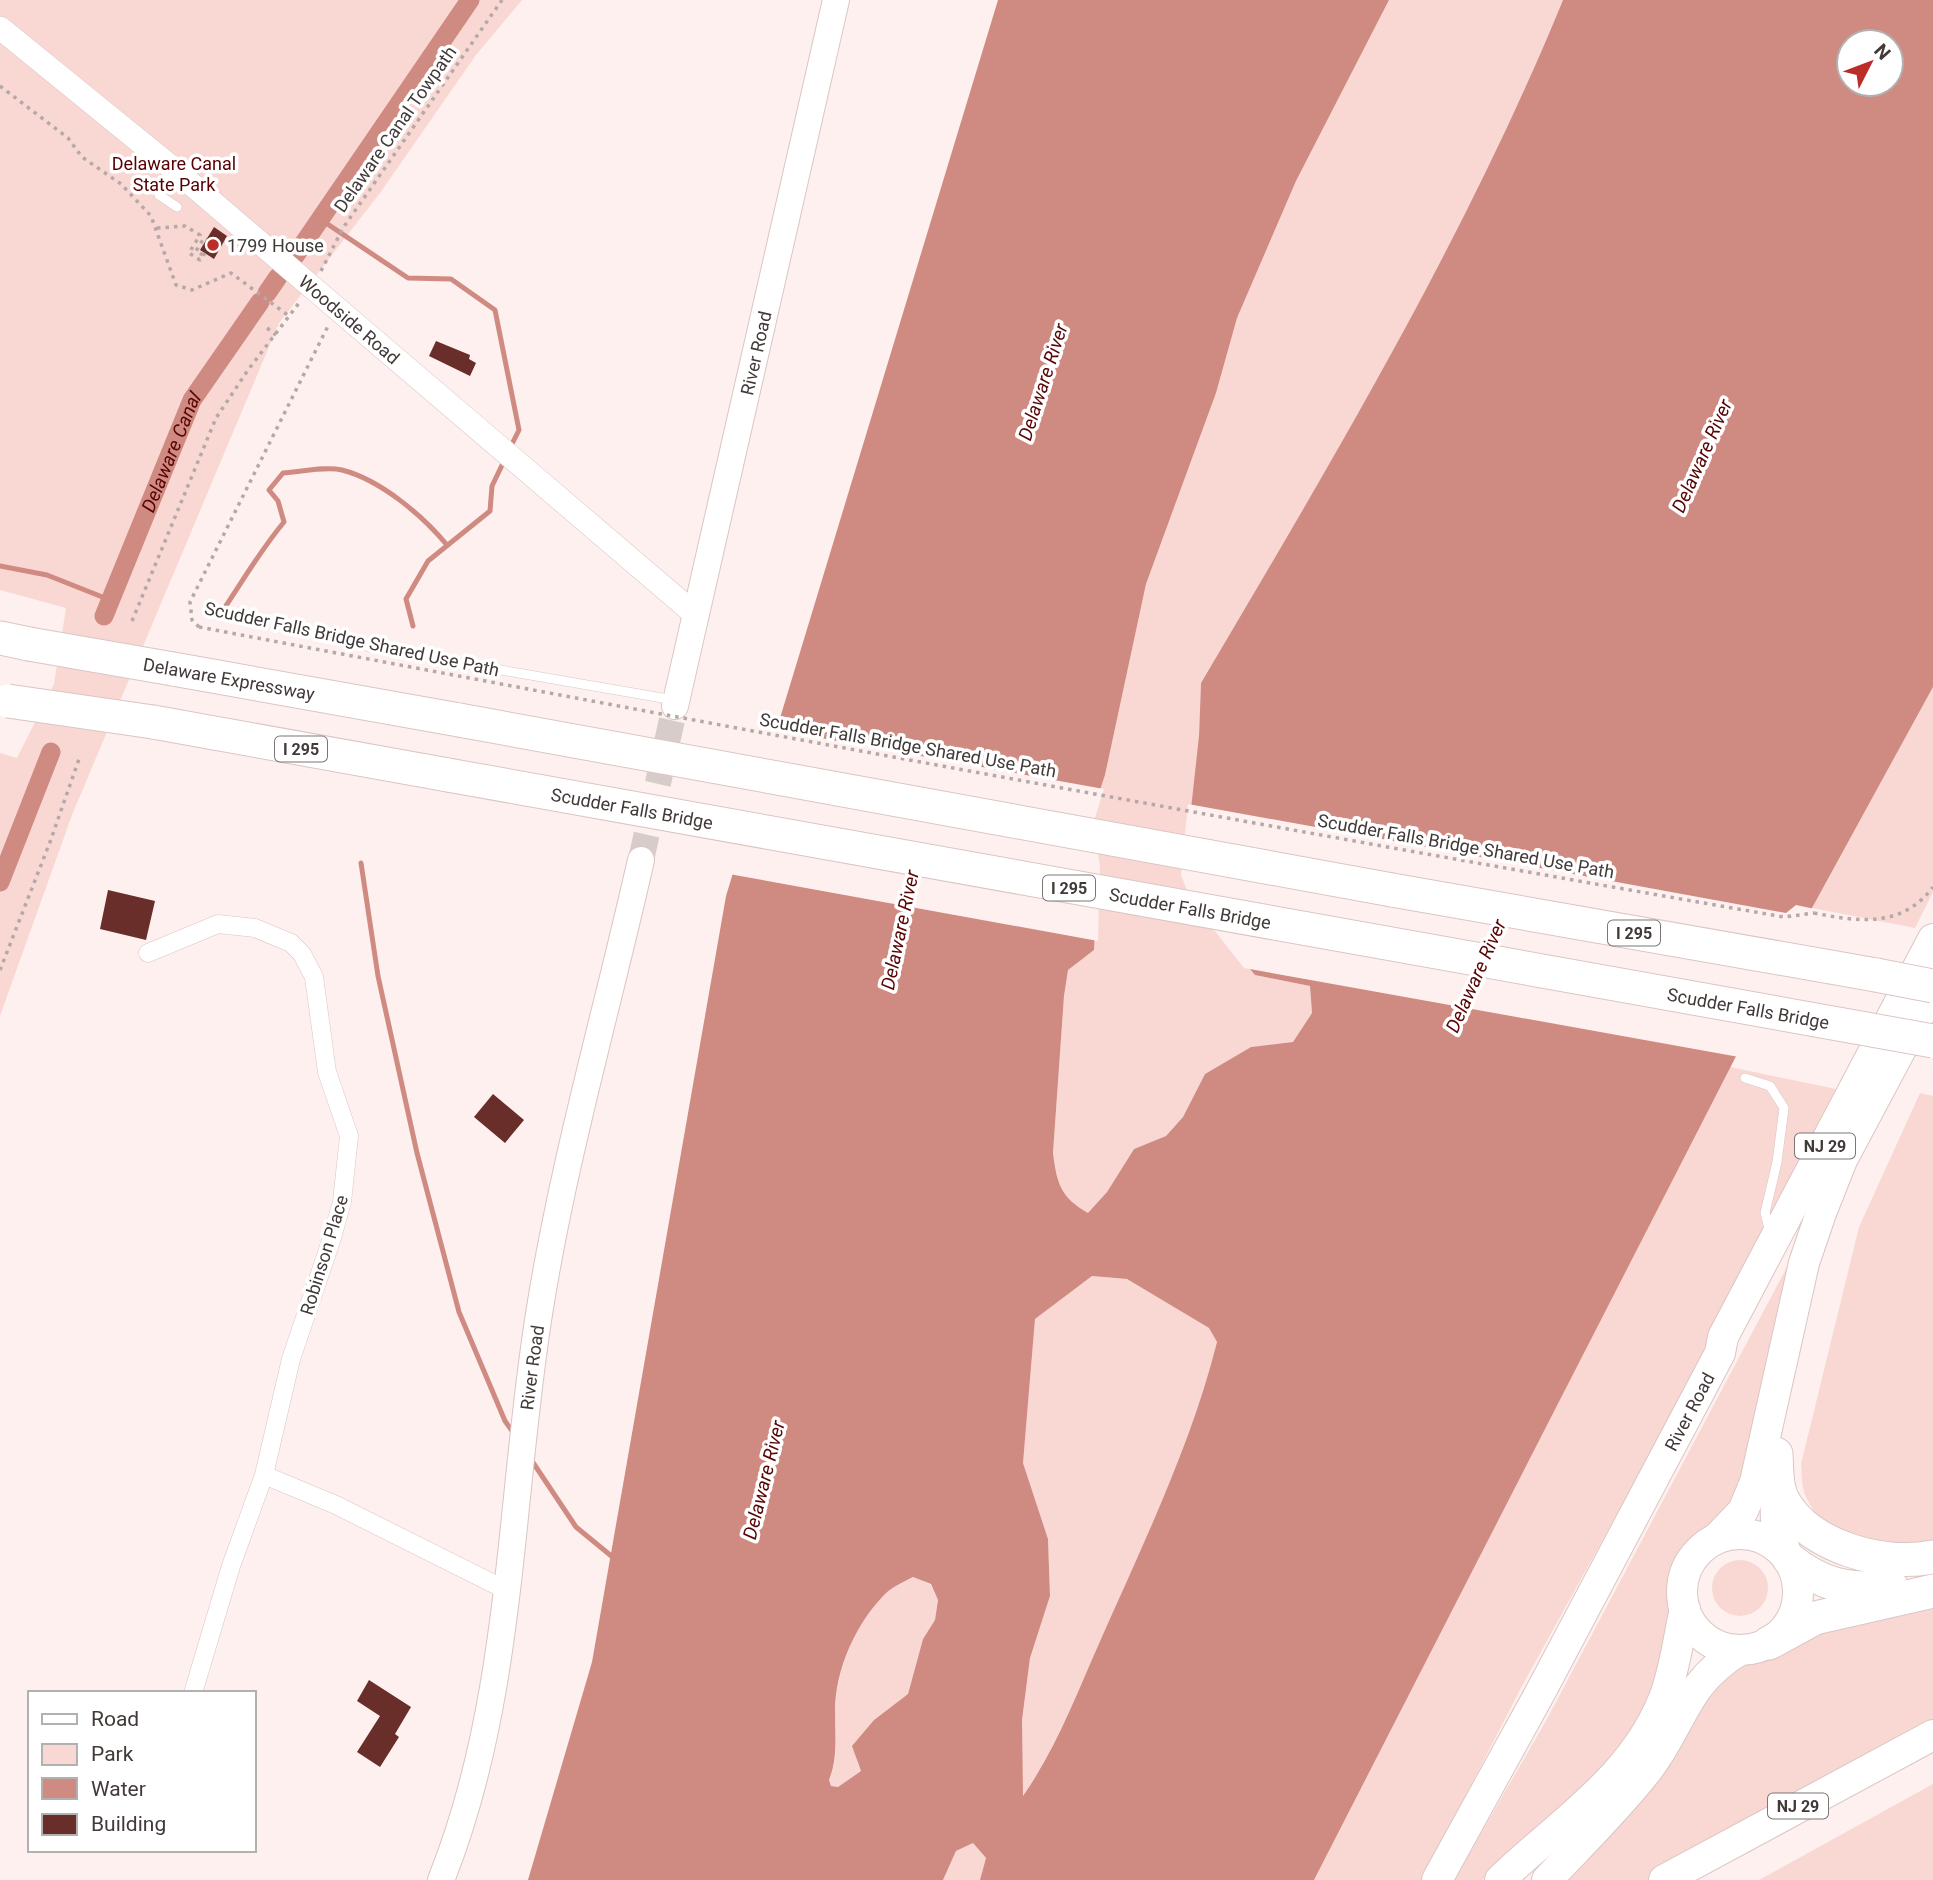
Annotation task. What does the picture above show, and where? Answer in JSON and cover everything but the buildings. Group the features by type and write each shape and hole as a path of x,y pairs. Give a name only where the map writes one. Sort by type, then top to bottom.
{"highway":[{"name":"Delaware Expressway","path":"15,641 1933,987"},
{"name":"Scudder Falls Bridge","path":"4,700 153,722 1675,997 1933,1041"},
{"name":"River Road","path":"1437,1880 1720,1353 1723,1338 1933,939"},
{"path":"1720,1353 1731,1343 1839,1170 1933,987"},
{"path":"1839,1170 1804,1263 1755,1482 1743,1511 1718,1537 1703,1546 1688,1567 1682,1592 1685,1609 1693,1626 1706,1639 1722,1647 1755,1646 1791,1620 1797,1605 1797,1581 1776,1523 1776,1454 1827,1245 1872,1139 1933,1023"},
{"path":"1895,1033 1933,1060"},
{"path":"1776,1454 1779,1488 1783,1500 1801,1522 1814,1532 1868,1554 1914,1560 1933,1557"},
{"path":"1718,1537 1737,1533 1756,1535 1773,1543 1788,1558 1824,1582 1856,1589 1900,1584 1933,1572"},
{"path":"1546,1880 1645,1774 1674,1728 1693,1690 1709,1671 1815,1618 1933,1591"},
{"path":"1500,1880 1590,1801 1636,1751 1663,1700 1685,1609"},
{"name":"NJ 29","path":"1664,1880 1933,1735"}],"main road":[{"name":"River Road","path":"676,703 836,0"},
{"name":"River Road","path":"441,1880 465,1809 483,1735 506,1590 539,1311 558,1215 640,860"}],"street":[{"name":"Woodside Road","path":"0,28 297,270 491,442 696,615"},
{"name":"Robinson Place","path":"148,953 218,924 255,928 290,943 302,954 314,977 327,1072 348,1128 348,1159 342,1202 291,1359 264,1475 231,1566 194,1691"},
{"path":"264,1475 336,1505 506,1590"}],"lane":[{"path":"176,171 159,195 177,207"},
{"path":"368,647 676,703"},
{"path":"1745,1078 1770,1086 1784,1108 1777,1163 1765,1213 1773,1244"}],"path":[{"name":"Delaware Canal Towpath","path":"297,270 338,236 502,0"},
{"path":"0,86 68,138 82,157 121,184 151,216 173,278 183,289 200,288 231,273 289,316"},
{"path":"157,228 185,226 204,237"},
{"path":"204,237 197,251 204,254 200,260 189,253 204,237"},
{"path":"132,621 216,418 248,370 298,305"},
{"name":"Scudder Falls Bridge Shared Use Path","path":"327,326 190,602 192,620 199,627 714,725 1784,917 1814,913 1858,922 1892,918 1923,900 1933,887"},
{"path":"267,328 276,335"},
{"path":"0,970 50,842 79,758"}],"green space":[{"name":"Delaware Canal State Park","path":"0,0 522,0 476,55 380,193 279,323 72,815 0,1016 0,753 17,758 54,684 66,608 0,590"},
{"path":"1389,0 1563,0 1525,89 1440,263 1347,432 1201,683 1199,736 1255,975 1310,986 1312,1013 1293,1042 1251,1047 1205,1074 1183,1117 1166,1136 1134,1149 1107,1192 1089,1214 1066,1196 1056,1174 1053,1153 1064,996 1068,970 1094,950 1089,824 1105,775 1146,584 1216,393 1237,318 1296,181"},
{"path":"1933,687 1933,892 1915,928 1812,908"},
{"path":"1730,1067 1836,1089 1727,1314 1521,1688 1422,1880 1314,1880"},
{"path":"1920,1093 1933,1096 1933,1542 1878,1545 1843,1535 1816,1513 1804,1493 1801,1464 1859,1227"},
{"path":"1796,1250 1737,1500 1712,1528 1686,1550 1676,1569 1663,1672 1620,1758 1482,1880 1454,1880 1547,1719"},
{"path":"1092,1276 1127,1279 1209,1328 1217,1342 1181,1454 1151,1527 1066,1718 1022,1797 1022,1720 1030,1658 1050,1596 1048,1539 1023,1463 1035,1319"},
{"path":"1740,1560 1755,1565 1763,1573 1768,1588 1763,1603 1755,1611 1740,1616 1725,1611 1717,1603 1712,1588 1717,1573 1725,1565"},
{"path":"914,1577 931,1585 938,1600 935,1620 923,1639 908,1694 874,1720 857,1762 861,1771 838,1787 831,1786 829,1780 836,1738 836,1695 844,1663 857,1632 875,1605 885,1593"},
{"path":"1933,1604 1933,1726 1651,1880 1565,1880 1722,1672 1827,1624"},
{"path":"1933,1784 1933,1880 1759,1880"},
{"path":"973,1843 986,1858 980,1880 943,1880 956,1851"}],"water":[{"name":"Delaware River","path":"998,0 1389,0 1296,181 1237,318 1216,393 1146,584 1105,775 1089,823 1097,866 1094,950 1068,970 1064,996 1053,1153 1056,1174 1062,1189 1088,1213 1107,1192 1134,1149 1166,1136 1183,1117 1205,1074 1251,1047 1293,1042 1312,1013 1310,986 1255,975 1193,899 1184,873 1199,736 1201,683 1347,432 1440,263 1525,89 1563,0 1933,0 1933,687 1812,908 1314,1880 980,1880 986,1858 973,1843 956,1851 943,1880 528,1880 592,1662 726,896","holes":["1092,1276 1127,1279 1209,1328 1217,1342 1194,1418 1150,1530 1066,1719 1023,1796 1022,1720 1030,1658 1050,1596 1048,1539 1023,1463 1035,1319","913,1577 931,1584 938,1600 935,1620 923,1639 908,1694 874,1720 852,1746 861,1771 838,1787 831,1786 829,1780 835,1755 836,1695 849,1648 865,1619 888,1591"]}],"pier":[{"path":"773,729 858,745 870,740 882,749 1104,789 1093,824 1100,866 1098,941 729,874"},
{"path":"1188,804 1332,830 1340,825 1346,826 1355,834 1786,913 1796,905 1815,909 1739,1057 1244,968 1191,901 1181,875"}],"waterway":[{"name":"Delaware Canal","path":"295,256 470,0"},
{"path":"320,219 408,278 451,279 495,310 519,430 509,450"},
{"name":"Delaware Canal","path":"267,293 278,277"},
{"name":"Delaware Canal","path":"104,616 192,400 260,302"},
{"path":"413,626 406,599 428,561 490,511 492,486 505,459"},
{"path":"219,616 284,522 278,501 269,490 283,473 328,469 357,475 400,500 447,545"},
{"path":"0,566 47,575 110,600"},
{"name":"Delaware Canal","path":"0,882 51,752"},
{"path":"361,863 378,976 417,1153 459,1312 505,1421 515,1435"},
{"path":"530,1458 576,1527 615,1559"}],"tunnel":[{"path":"641,860 675,706"}],"place":[{"name":"1799 House","path":"213,245"}]}
